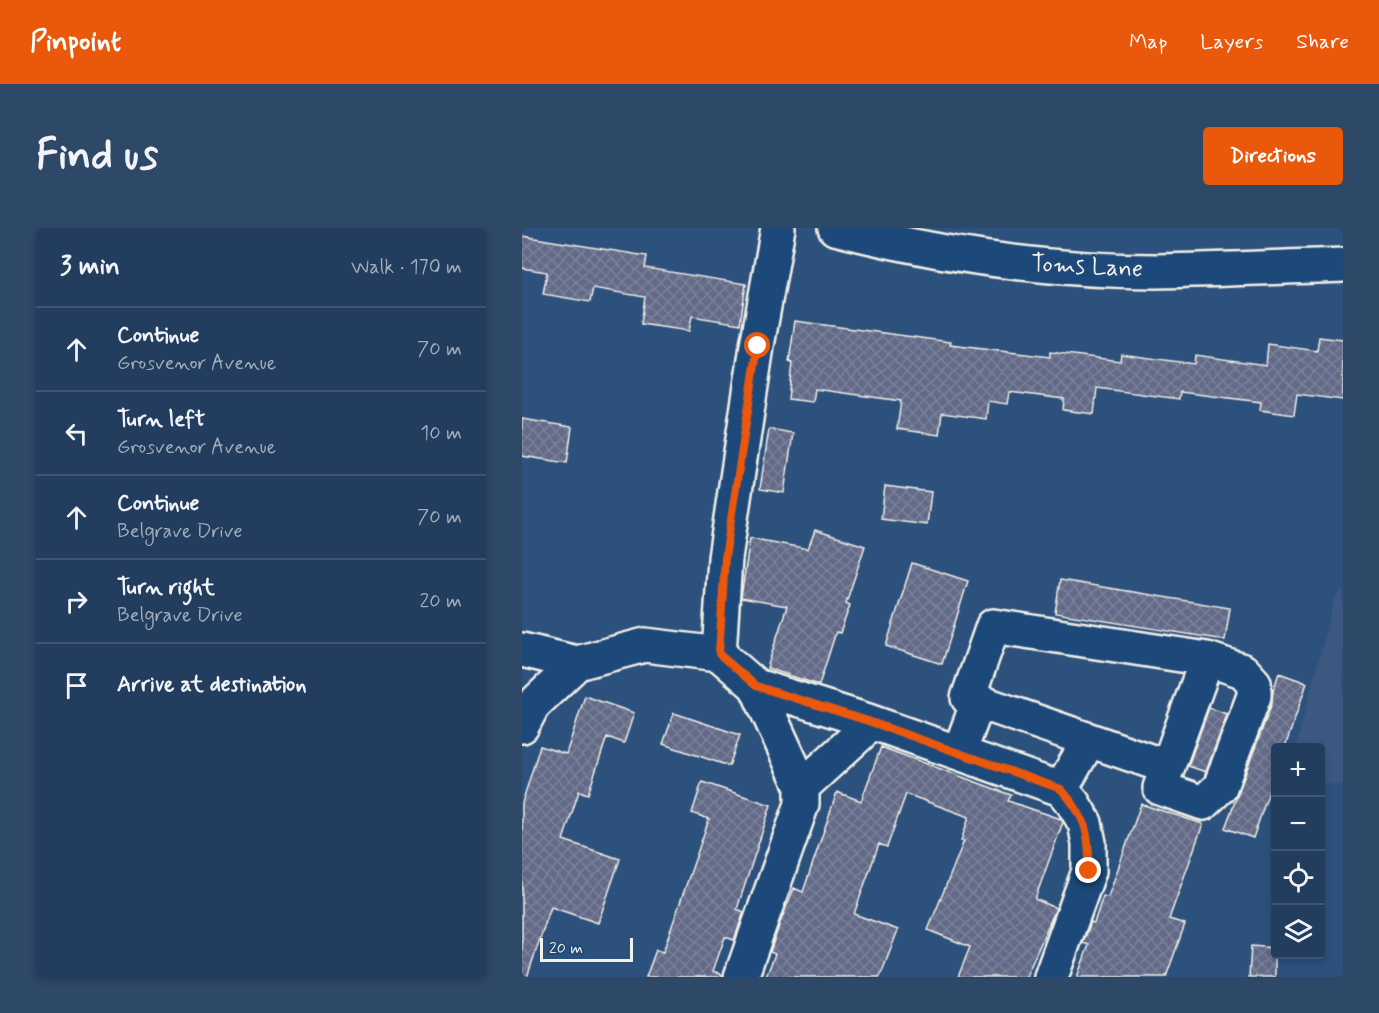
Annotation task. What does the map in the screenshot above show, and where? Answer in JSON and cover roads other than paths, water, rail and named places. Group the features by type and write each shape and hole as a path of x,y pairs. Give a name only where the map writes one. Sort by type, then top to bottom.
{"street":[{"path":"719,654 725,558 778,228"},
{"name":"Toms Lane","path":"835,228 945,253 1041,265 1154,271 1343,265"},
{"path":"1167,767 968,698 993,627 1207,659 1244,671 1254,683 1254,696 1220,787 1203,803 1160,788 1207,659"},
{"path":"522,650 577,663 645,645 719,654 756,686 868,721 1061,789 1085,823 1089,843 1089,871 1051,977"},
{"path":"522,726 533,705 577,663"},
{"path":"741,977 802,804 802,787 756,686"},
{"path":"959,753 978,702"},
{"path":"802,787 860,734 868,721"},
{"path":"1061,789 1089,740"}]}
